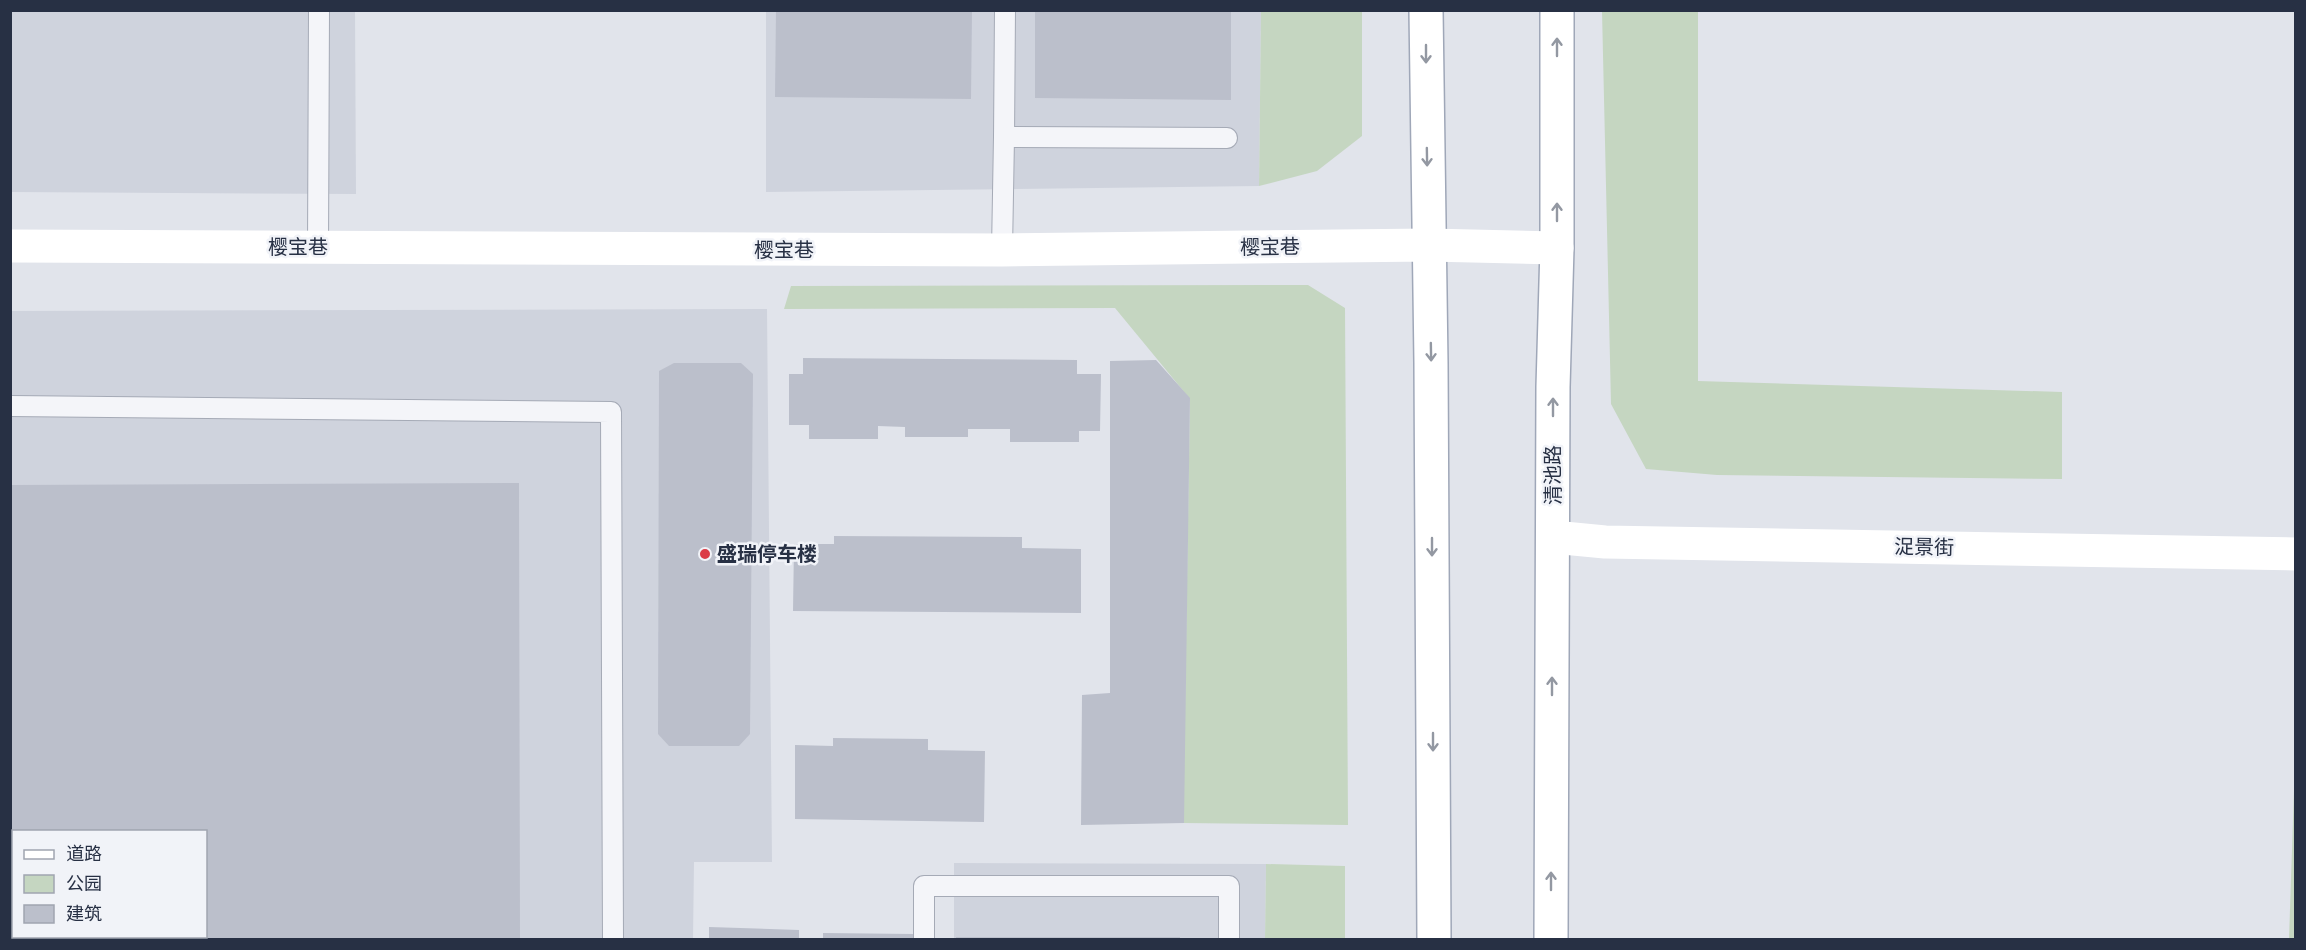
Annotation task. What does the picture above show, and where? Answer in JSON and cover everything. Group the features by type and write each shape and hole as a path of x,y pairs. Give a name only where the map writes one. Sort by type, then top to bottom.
{"street":[{"path":"1426,10 1434,939"},
{"name":"清池路","path":"1551,939 1557,10"},
{"name":"樱宝巷","path":"10,246 1002,250 1429,245 1557,248"},
{"name":"浞景街","path":"1553,537 1605,542 2295,554"}],"lane":[{"path":"318,248 319,10"},
{"path":"1002,250 1005,10"},
{"path":"1004,137 1227,138"},
{"path":"10,406 611,412 613,939"},
{"path":"924,939 924,886 1229,886 1229,939"}],"shaded area":[{"path":"11,11 355,11 356,194 11,192"},
{"path":"766,11 1261,11 1259,186 766,192"},
{"path":"767,309 772,862 694,862 693,939 11,939 10,311"},
{"path":"954,863 1266,864 1265,939 954,940"}],"green space":[{"path":"1261,11 1362,11 1362,136 1317,171 1259,186"},
{"path":"1602,11 1698,11 1698,381 2062,392 2062,479 1717,475 1646,469 1611,404"},
{"path":"1308,285 1345,308 1348,825 1183,823 1190,399 1115,308 784,309 791,286"},
{"path":"2295,760 2296,939 2289,940 2289,939"},
{"path":"1266,864 1345,866 1345,939 1265,939"}],"building":[{"path":"776,10 972,10 971,99 775,97"},
{"path":"1035,10 1231,10 1231,100 1035,98"},
{"path":"803,358 1077,360 1077,374 1101,374 1100,431 1079,431 1079,442 1010,442 1010,429 968,429 968,437 905,437 905,427 878,426 878,439 809,439 809,425 789,425 789,374 803,374"},
{"path":"1156,360 1190,398 1184,823 1081,825 1082,695 1110,693 1110,361"},
{"name":"盛瑞停车楼","path":"674,363 741,363 753,374 750,734 739,746 669,746 658,734 659,371"},
{"path":"519,483 520,940 10,940 10,485"},
{"path":"834,536 1022,537 1022,548 1081,549 1081,613 793,611 794,544 834,544"},
{"path":"833,738 928,739 928,750 985,751 984,822 795,819 795,745 833,746"},
{"path":"709,927 799,930 799,940 709,940"},
{"path":"823,933 913,934 913,940 823,940"},
{"path":"956,937 1180,937 1180,940 956,940"}],"place":[{"name":"盛瑞停车楼","path":"705,554"}]}
